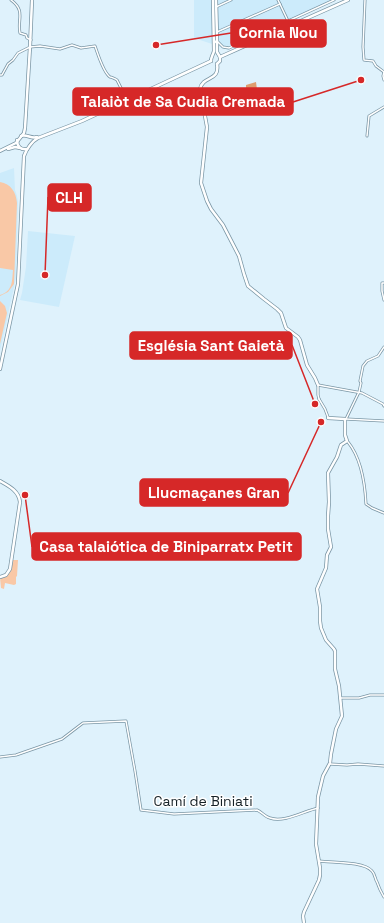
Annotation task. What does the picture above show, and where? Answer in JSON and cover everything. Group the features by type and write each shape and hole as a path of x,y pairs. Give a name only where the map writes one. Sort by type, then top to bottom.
{"street":[{"path":"11,0 18,7 20,12 20,33 26,35 27,38 31,40"},
{"path":"32,0 26,125 26,132 32,144"},
{"path":"210,62 216,44 217,34 215,0"},
{"path":"215,0 214,24 217,52 220,57 220,61 217,64 218,71 216,74 204,82 200,89 206,126 201,183 209,205 223,225 240,256 248,286 278,309 281,313 286,328 299,338 307,364 318,386 319,399 328,418 384,421"},
{"path":"216,7 231,0"},
{"path":"278,0 288,21"},
{"path":"216,44 229,48 334,0"},
{"path":"220,57 348,0"},
{"path":"365,0 363,47 364,60 373,62 384,72 384,80"},
{"path":"217,34 280,4"},
{"path":"214,24 215,32 217,34"},
{"path":"0,75 2,75 8,64 14,60 18,53 30,47 40,46 60,50 72,45 82,48 95,46 100,62 110,77 117,80 122,90 125,102"},
{"path":"213,55 218,54"},
{"path":"0,369 18,284 24,156 27,149 38,138 73,125 210,62 217,64"},
{"path":"367,136 369,116 384,107"},
{"path":"1,151 18,140 26,125"},
{"path":"21,136 25,135 35,138 73,125"},
{"path":"18,140 17,143 24,156"},
{"path":"1,151 13,147 27,149"},
{"path":"384,283 382,283 384,300"},
{"path":"0,365 5,346"},
{"path":"384,347 378,356 364,364 362,368 359,392 345,419 345,435 360,466 365,488 366,504 384,513"},
{"path":"318,386 359,392 383,405"},
{"path":"304,923 304,912 320,877 316,844 318,797 325,770 329,764 336,729 342,716 341,698 335,669 335,651 325,638 321,628 320,607 316,591 326,568 327,556 331,547 328,529 328,473 342,444 347,441"},
{"path":"0,481 10,487 17,494 20,498 20,503 10,569 6,575 0,576"},
{"path":"341,698 359,698 370,695 384,695"},
{"name":"Camí de Biniati","path":"0,758 16,755 62,739 83,723 126,721 141,810 174,814 257,810 269,818 278,819 318,808"},
{"path":"329,764 384,766"},
{"path":"319,862 346,862 362,865 372,870 384,897"}],"shaded area":[{"path":"194,0 335,0 228,50 194,38"},
{"path":"256,82 259,99 253,100 252,98 246,96 246,85"},
{"path":"14,168 15,190 18,202 16,278 0,351 0,173"},
{"path":"0,182 12,189 17,203 14,284 8,292 0,296 10,288 13,270 0,268"},
{"path":"28,231 75,236 59,307 20,300 26,267"},
{"path":"0,301 5,306 7,313 0,344"},
{"path":"13,560 18,560 16,584 5,583 4,589 1,588 0,578 9,574"}],"place":[{"name":"Cornia Nou","path":"156,45"},
{"name":"Talaiòt de Sa Cudia Cremada","path":"361,80"},
{"name":"CLH","path":"45,275"},
{"name":"Església Sant Gaietà","path":"315,404"},
{"name":"Llucmaçanes Gran","path":"321,422"},
{"name":"Casa talaiótica de Biniparratx Petit","path":"25,495"}]}
